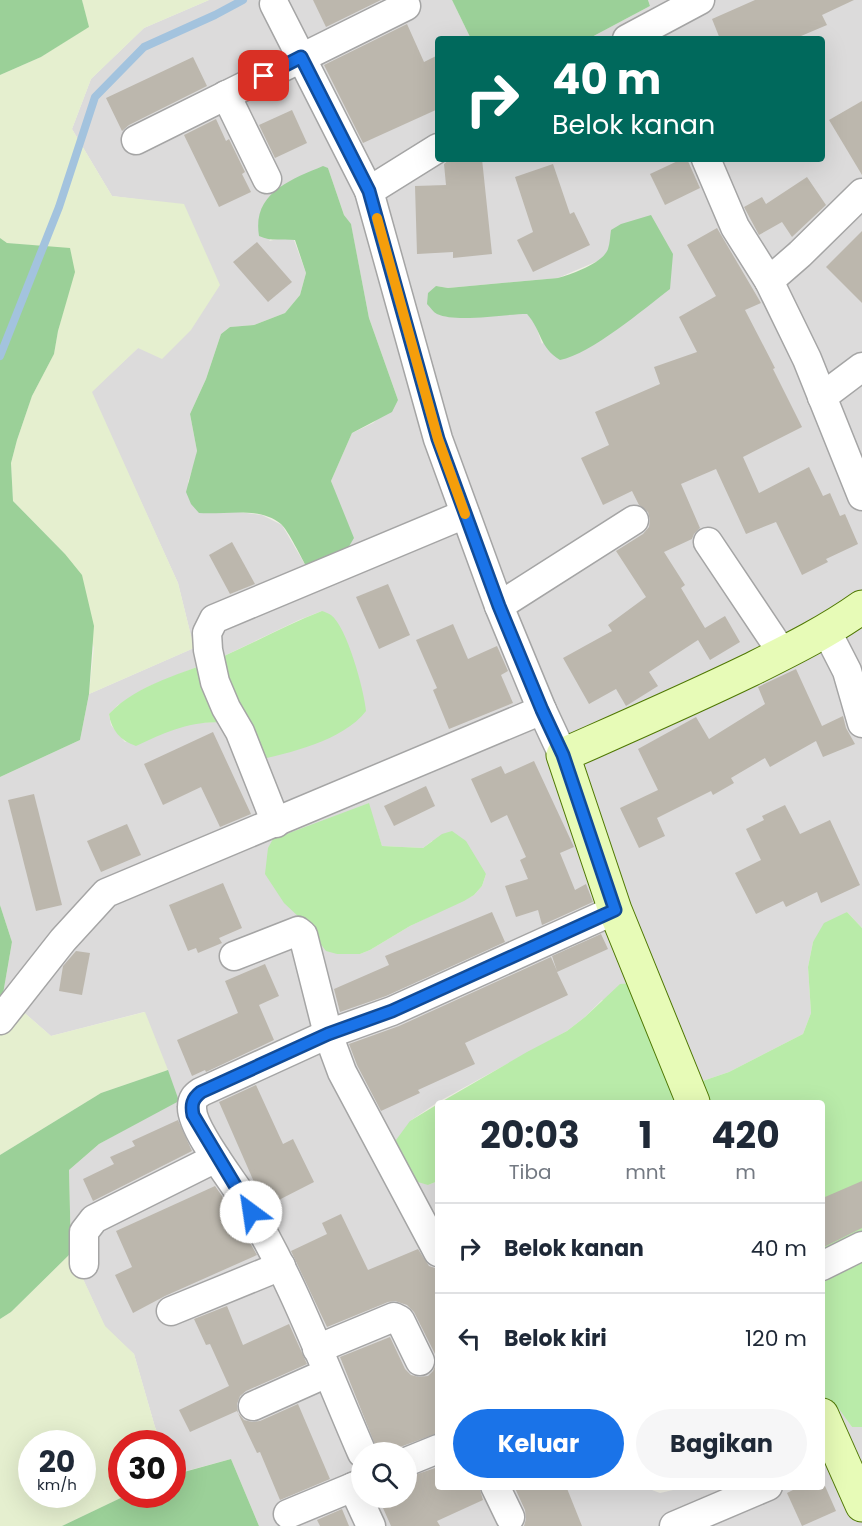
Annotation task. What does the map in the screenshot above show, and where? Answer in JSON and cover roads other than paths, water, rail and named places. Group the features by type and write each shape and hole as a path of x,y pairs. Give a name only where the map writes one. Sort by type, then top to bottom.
{"street":[{"path":"633,36 700,0"},
{"path":"274,4 369,191 438,439 499,606 563,755 615,910 692,1100"},
{"path":"136,140 406,6"},
{"path":"226,95 267,179"},
{"path":"369,191 435,150"},
{"path":"707,162 735,227 769,281 790,321 862,496"},
{"path":"769,281 862,194"},
{"path":"822,397 862,367"},
{"path":"276,823 240,732 215,682 207,650 207,633 214,619 465,514"},
{"path":"499,606 634,520"},
{"path":"708,542 783,654"},
{"path":"563,755 693,698 783,654 862,607"},
{"path":"826,630 848,671 862,723"},
{"path":"0,1020 63,940 106,893 542,710"},
{"path":"357,1442 281,1266 193,1115 194,1097 328,1034 392,1011 615,910"},
{"path":"234,956 301,932 328,1034 342,1072 435,1246"},
{"path":"84,1264 84,1232 94,1219 216,1158"},
{"path":"825,1264 862,1246"},
{"path":"171,1311 281,1266"},
{"path":"253,1406 394,1317 400,1320 420,1361"},
{"path":"825,1430 830,1458 862,1505"},
{"path":"417,1458 435,1450"},
{"path":"288,1514 351,1488"},
{"path":"497,1490 510,1516"},
{"path":"674,1526 759,1490"},
{"path":"365,1508 371,1526"}],"waterway":[{"path":"0,356 59,207 95,97 144,47 243,0"}]}
